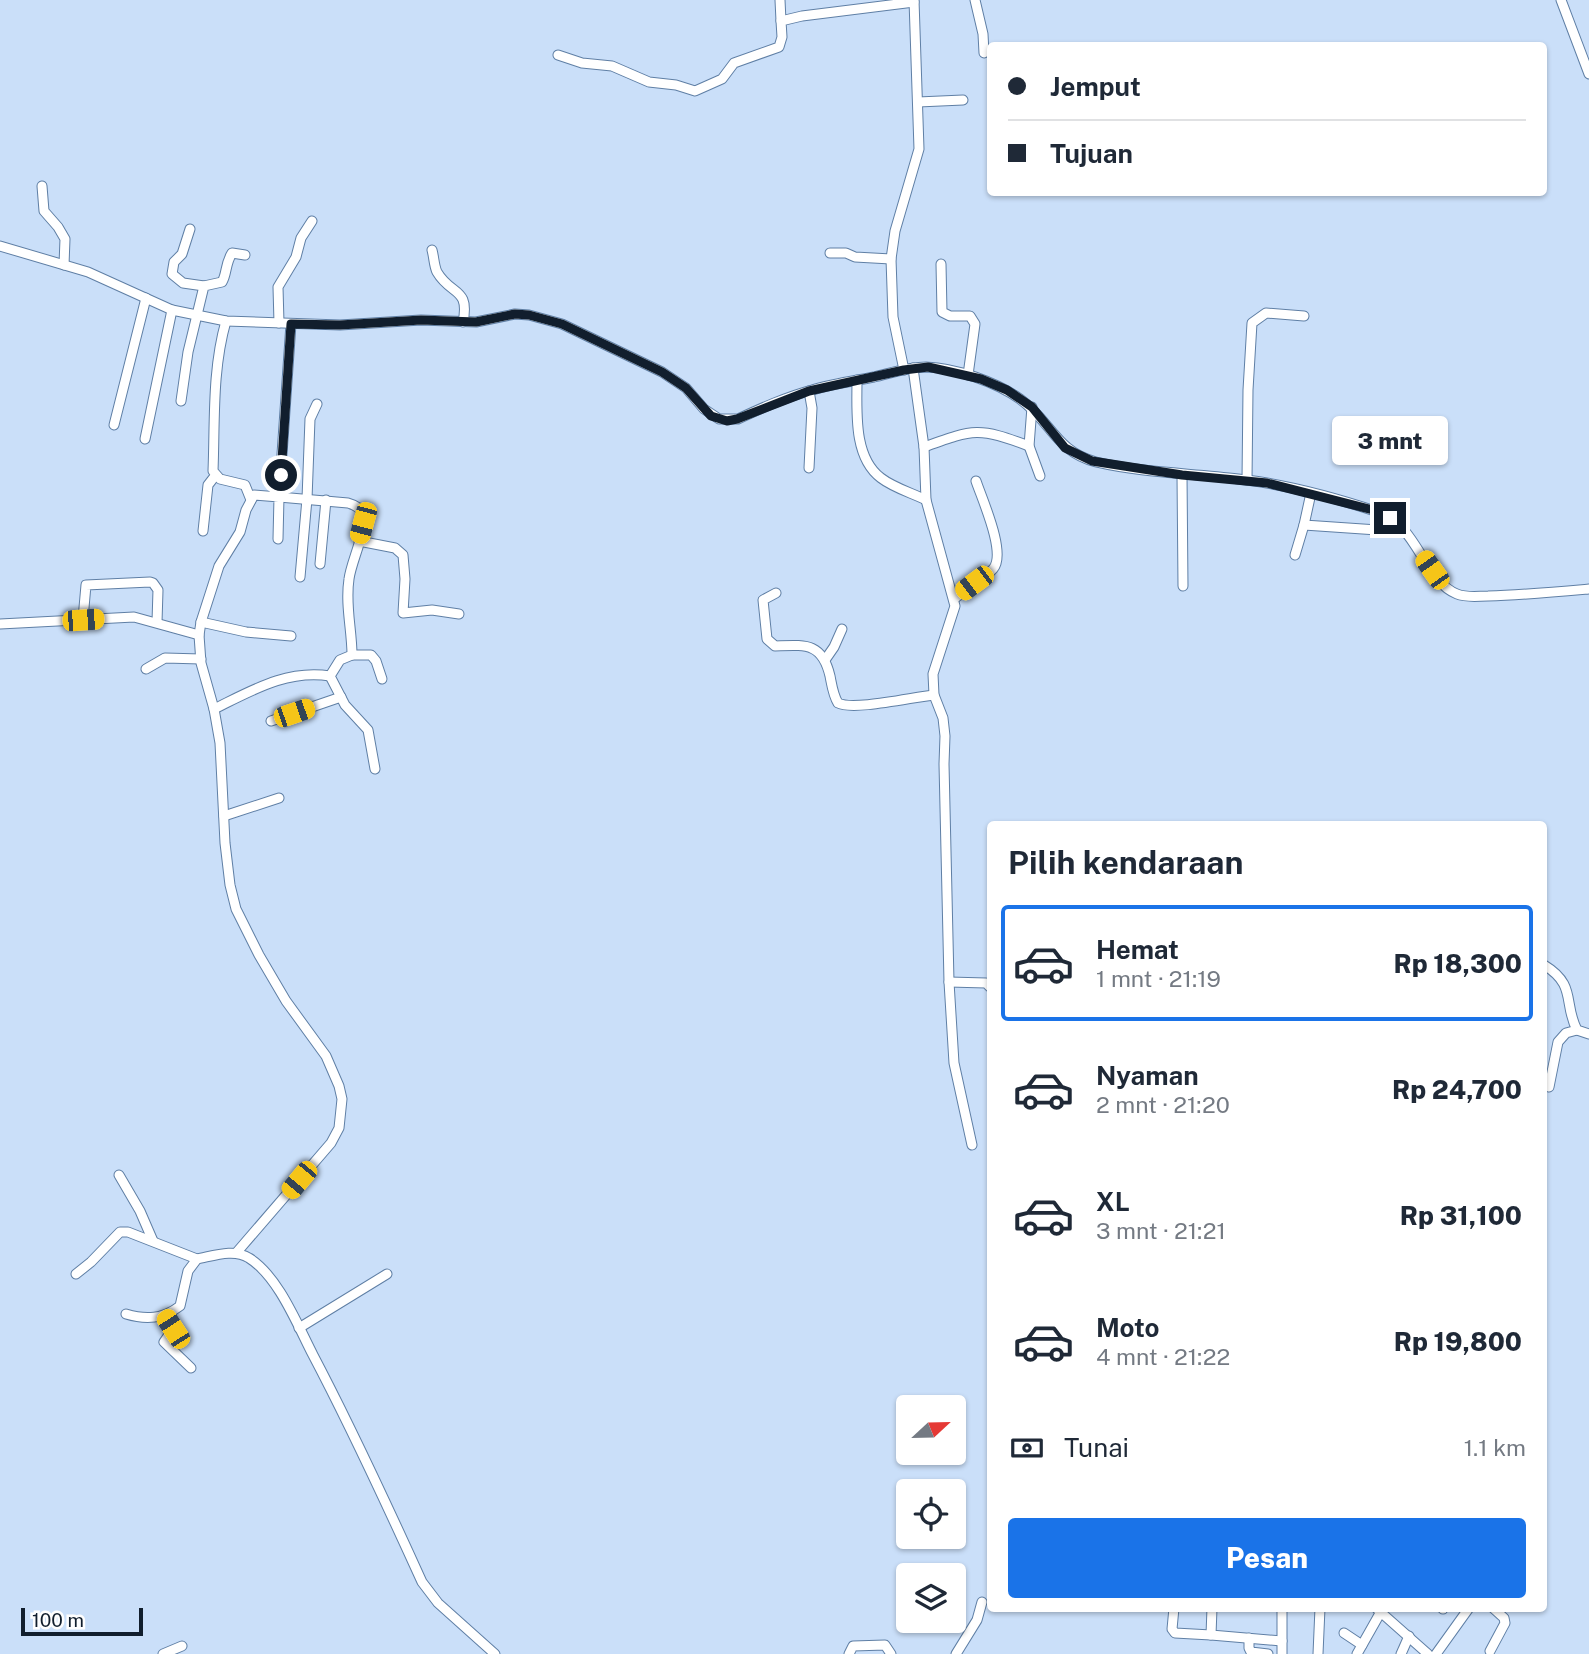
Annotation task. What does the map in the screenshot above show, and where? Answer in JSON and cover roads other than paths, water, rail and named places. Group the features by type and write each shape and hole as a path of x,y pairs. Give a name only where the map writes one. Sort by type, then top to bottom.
{"street":[{"path":"558,55 612,66 649,82 676,85 695,91 722,79 734,64 779,47 782,37 780,0"},
{"path":"975,0 983,34 984,53"},
{"path":"1562,0 1589,74"},
{"path":"781,21 914,1 919,149 895,230 891,259 893,317 908,369 924,447 926,500 954,599 953,612 933,674 934,695 941,709 945,736 949,982 954,1063 972,1145"},
{"path":"918,102 963,100"},
{"path":"42,186 44,211 58,226 65,239 64,265"},
{"path":"279,323 278,287 296,257 301,238 312,221"},
{"path":"190,229 182,254 174,262 172,274 183,283 204,286 222,282 232,253 246,255"},
{"path":"0,246 88,272 172,310 226,321 340,325 421,320 476,322 521,314 562,324 674,379 686,388 704,410 719,419 737,419 809,391 908,369 928,367 968,375 1007,390 1032,407 1065,448 1073,453 1108,464 1182,475 1247,480 1311,493 1377,511 1400,526 1438,580 1454,593 1510,596 1589,589"},
{"path":"432,250 436,270 447,285 460,294 466,306 463,321"},
{"path":"830,253 891,259"},
{"path":"940,264 942,312 950,316 970,316 975,324 968,375"},
{"path":"181,401 188,352 199,316 204,286"},
{"path":"114,425 146,299"},
{"path":"145,439 172,310"},
{"path":"1247,480 1252,323 1266,313 1304,316"},
{"path":"226,321 218,347 212,471 215,476 245,485 251,500"},
{"path":"278,539 291,324"},
{"path":"857,380 860,444 873,468 883,480 926,500"},
{"path":"809,391 812,408 809,468"},
{"path":"300,577 310,419 317,404"},
{"path":"1032,407 1029,446 1040,476"},
{"path":"924,447 958,434 976,431 1003,436 1029,446"},
{"path":"1182,475 1183,586"},
{"path":"203,531 208,485 215,476"},
{"path":"954,599 995,568 998,559 998,548 975,481"},
{"path":"1295,555 1311,493"},
{"path":"237,1252 331,1143 339,1128 342,1099 340,1086 326,1056 286,1001 246,930 236,909 227,859 220,743 201,659 199,635 219,566 240,532 251,500 258,494 348,503 357,506 362,512 363,523 349,579 352,655"},
{"path":"320,564 326,500"},
{"path":"1304,525 1392,531 1400,526"},
{"path":"359,541 396,548 403,555 403,613 432,610 459,614"},
{"path":"83,620 86,585 150,582 158,590 157,622"},
{"path":"776,593 763,600 767,639 775,646 802,645 817,650 825,660 834,697 842,706 866,706 934,695"},
{"path":"0,625 134,617 199,635"},
{"path":"201,622 246,632 291,636"},
{"path":"825,660 842,629"},
{"path":"330,676 340,660 352,655 369,654 374,657 382,679"},
{"path":"146,669 165,658 201,659"},
{"path":"214,709 274,681 299,674 330,676"},
{"path":"330,676 349,711 368,730 375,769"},
{"path":"271,721 341,697"},
{"path":"224,816 279,798"},
{"path":"1547,968 1560,979 1566,989 1577,1030"},
{"path":"949,982 987,984"},
{"path":"1549,1087 1558,1042 1566,1033 1577,1030 1589,1034"},
{"path":"119,1175 140,1210 153,1241"},
{"path":"76,1273 91,1262 120,1232 128,1232 197,1259 237,1252 255,1262 272,1280 299,1328 365,1456 422,1582 438,1603 495,1654"},
{"path":"125,1314 144,1318 165,1316 180,1306 188,1270 197,1259"},
{"path":"299,1328 387,1274"},
{"path":"165,1316 173,1329 164,1342 191,1368"},
{"path":"956,1654 977,1620 982,1602"},
{"path":"1174,1612 1172,1629 1175,1633 1282,1640"},
{"path":"1211,1635 1212,1612"},
{"path":"1282,1612 1282,1654"},
{"path":"1318,1654 1320,1612"},
{"path":"1357,1654 1378,1612"},
{"path":"1383,1612 1428,1654"},
{"path":"1436,1654 1466,1612"},
{"path":"1490,1651 1505,1623 1497,1612"},
{"path":"1344,1633 1362,1645"},
{"path":"1401,1654 1409,1636"},
{"path":"1249,1637 1251,1652 1268,1654"},
{"path":"849,1654 853,1646 885,1645 891,1654"},
{"path":"163,1654 182,1646"}]}
